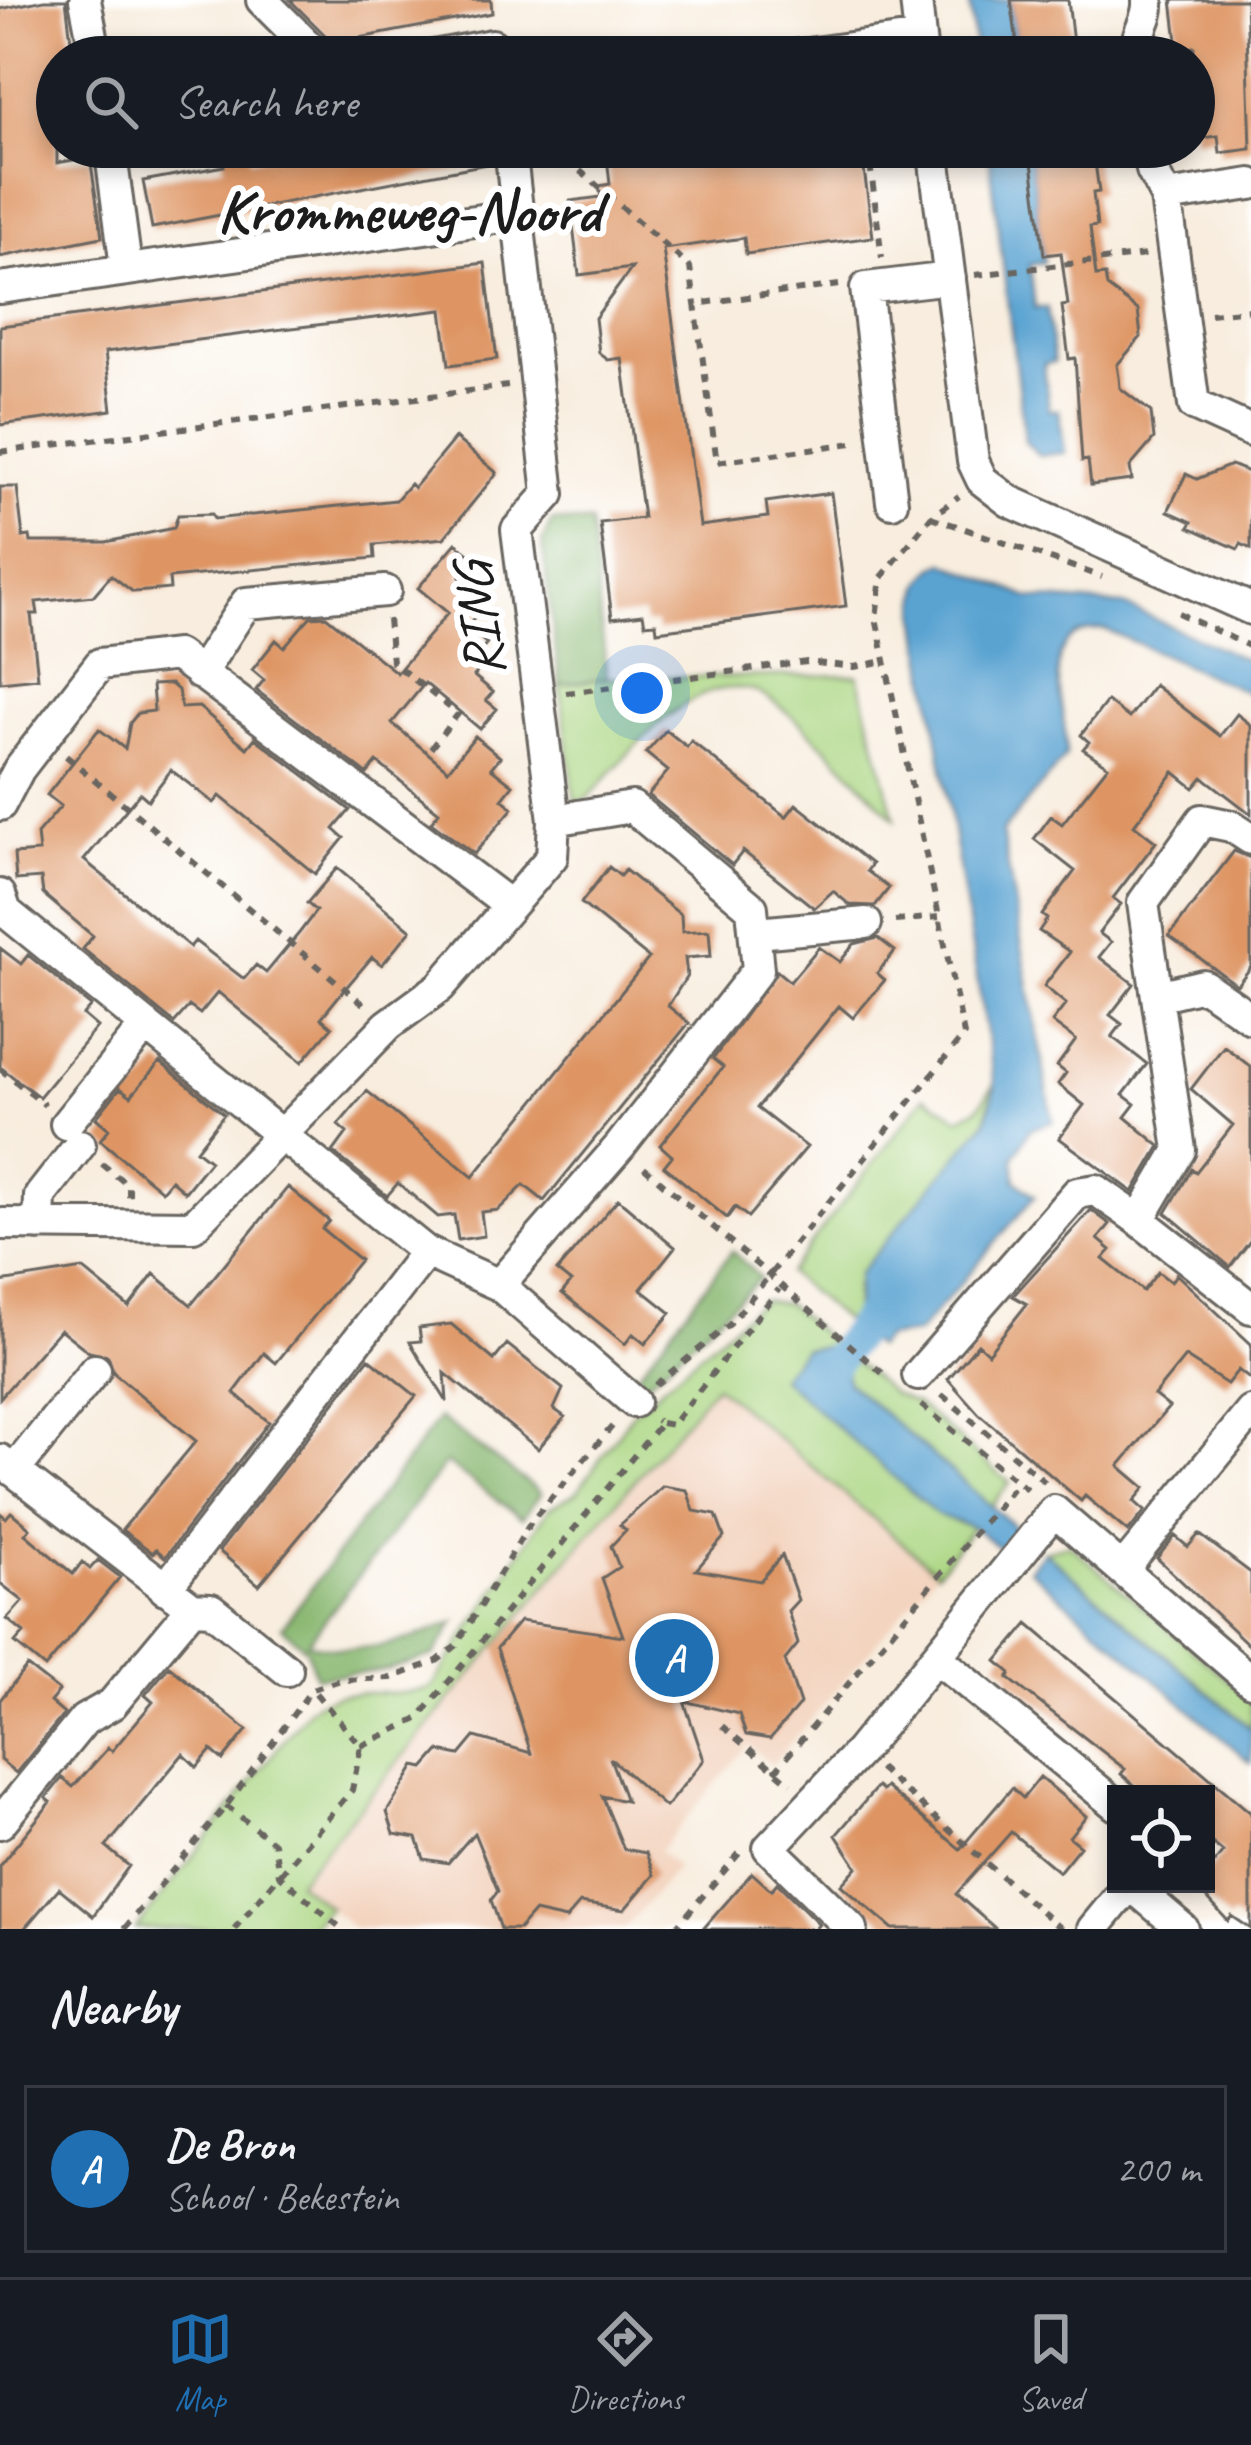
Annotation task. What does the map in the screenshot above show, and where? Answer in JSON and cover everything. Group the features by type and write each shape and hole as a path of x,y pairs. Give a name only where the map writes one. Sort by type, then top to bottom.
{"street":[{"path":"85,0 92,36"},
{"path":"262,0 298,36"},
{"path":"916,0 920,36"},
{"path":"1135,36 1149,11 1148,0"},
{"path":"113,168 126,267"},
{"name":"RING","path":"0,1224 193,1226 388,1025 440,987 552,857 554,820 517,530 549,494 512,168"},
{"path":"936,168 974,461 982,480 1009,501 1251,609"},
{"path":"1152,168 1166,197 1194,405 1251,431"},
{"path":"1166,197 1251,184"},
{"path":"0,289 126,267 518,215"},
{"path":"892,502 876,287 950,278"},
{"path":"200,674 246,603 385,592"},
{"path":"0,805 9,761 43,738 100,664 177,656 509,905"},
{"path":"499,1285 620,1146 758,970 752,908 632,807 554,820"},
{"path":"1139,1220 1180,1150 1143,903 1202,820 1231,826 1251,839"},
{"path":"0,895 6,912 426,1252 499,1285 634,1402"},
{"path":"757,933 866,923"},
{"path":"1157,996 1204,985 1251,1018"},
{"path":"39,1225 40,1196 73,1134 146,1025"},
{"path":"905,1383 1077,1193 1096,1190 1251,1308"},
{"path":"165,1589 426,1252"},
{"path":"94,1370 7,1465 165,1589 192,1608 211,1610 299,1679"},
{"path":"1123,1568 1251,1412"},
{"path":"852,1929 770,1848 860,1751 1046,1523 1123,1568 1251,1681"},
{"path":"0,1823 84,1720 112,1704 192,1608"},
{"path":"936,1657 1107,1798"},
{"path":"1093,1929 1123,1893"},
{"path":"1141,1893 1183,1929"}],"path":[{"path":"577,168 689,267 717,462 885,439"},
{"path":"695,304 850,283 876,287 869,168"},
{"path":"989,273 1174,252"},
{"path":"1183,316 1251,310"},
{"path":"0,452 537,382"},
{"path":"299,1679 391,1678 436,1661 457,1646 531,1522 634,1402 730,1324 964,1035 876,618 880,578 931,517 982,480"},
{"path":"931,517 1090,576 1111,578"},
{"path":"385,592 392,662 458,714 427,753"},
{"path":"1167,608 1251,646"},
{"path":"538,696 806,662 854,667 885,661"},
{"path":"43,738 388,1025"},
{"path":"866,923 939,917"},
{"path":"620,1146 871,1365 905,1383 1056,1491 1046,1523"},
{"path":"634,1402 661,1424 672,1425 779,1289"},
{"path":"871,1365 905,1383 1018,1482 1046,1523"},
{"path":"361,1746 418,1719 661,1424"},
{"path":"775,1772 1018,1482"},
{"path":"299,1679 361,1746"},
{"path":"124,1929 226,1806 299,1679"},
{"path":"722,1726 813,1801"},
{"path":"234,1929 352,1790 361,1746"},
{"path":"860,1751 1060,1929"},
{"path":"226,1806 274,1844 279,1875 342,1929"},
{"path":"675,1929 737,1853 752,1843 770,1848"}],"shaded area":[{"path":"715,1384 937,1572 772,1765 748,1745 659,1851 677,1868 624,1929 355,1929 296,1882"}],"green space":[{"path":"552,521 590,523 607,678 560,685 542,542"},
{"path":"858,675 895,819 785,710 751,690 727,688 681,707 639,742 588,798 575,803 560,685 607,678"},
{"path":"994,1084 986,1121 855,1286 854,1329 788,1273 925,1096 960,1118 978,1108"},
{"path":"732,1251 760,1278 636,1393 627,1387"},
{"path":"762,1300 787,1304 835,1346 803,1349 781,1378 954,1522 973,1527 937,1572 715,1385 297,1882 329,1907 308,1929 136,1929 309,1708 337,1695 432,1687 549,1508 577,1492 634,1411"},
{"path":"854,1361 893,1394 917,1404 1010,1483 991,1506 847,1382 846,1370"},
{"path":"439,1418 541,1493 522,1518 446,1463 307,1643 346,1649 383,1646 455,1622 434,1656 386,1670 316,1677 306,1649 282,1627"},
{"path":"1069,1544 1251,1700 1251,1728 1044,1551"}],"water":[{"path":"969,0 1010,0 1015,36 973,36"},
{"path":"991,168 1032,168 1044,262 1030,265 1035,308 1047,308 1054,362 1044,364 1049,410 1059,410 1065,453 1038,455 1025,441"},
{"path":"944,562 1030,598 1123,605 1251,662 1251,694 1104,629 1080,633 1066,643 1058,677 1066,756 1002,832 1053,1122 1030,1129 1014,1158 1016,1180 1035,1196 917,1334 885,1338 876,1348 854,1329 858,1274 986,1122 995,1088 918,617 922,584"},
{"path":"835,1346 854,1361 846,1370 847,1382 1020,1531 1003,1551 973,1527 937,1515 780,1377 803,1349"},
{"path":"1044,1551 1251,1729 1251,1763 1029,1569"}],"building":[{"path":"66,0 70,36 36,36 36,168 92,168 102,237 0,257 0,9"},
{"path":"290,0 491,0 492,13 370,36 326,36"},
{"path":"1011,0 1068,0 1072,36 1016,36"},
{"path":"1172,0 1246,0 1251,149 1220,153 1215,136 1215,36 1176,36"},
{"path":"213,168 466,168 152,228 143,181"},
{"path":"608,168 864,168 873,237 746,254 744,238 663,249 700,526 768,517 766,502 831,493 846,606 657,631 656,623 645,624 643,614 612,618 600,523 643,518 622,358 608,360 599,353 595,318 632,268 579,275 570,201 601,197 599,186 610,184"},
{"path":"1033,168 1096,168 1097,226 1090,227 1096,276 1105,275 1107,287 1138,310 1141,337 1117,365 1120,388 1151,412 1154,439 1130,467 1132,480 1091,485 1088,460 1082,461 1075,358 1069,359 1062,306 1068,305 1061,253 1044,255"},
{"path":"485,263 497,359 449,365 442,310 105,352 112,410 0,425 0,326"},
{"path":"455,438 497,473 444,538 374,545 375,558 169,578 170,589 133,592 111,575 93,596 36,602 38,614 31,614 38,678 0,682 0,487 17,487 23,537 30,536 31,542 106,542 174,528 178,515 212,514 214,519 396,500 410,484 414,488"},
{"path":"1231,465 1251,473 1251,549 1241,544 1238,549 1189,527 1192,522 1168,511 1186,474 1197,479"},
{"path":"456,543 475,559 460,577 479,593 472,601 482,609 467,627 487,644 480,652 488,659 474,676 493,692 486,700 497,709 480,729 425,683 392,723 448,770 475,736 500,757 491,768 513,785 502,799 513,808 474,854 431,822 439,812 377,762 367,774 256,690 264,680 252,670 276,640 284,647 310,617 326,616 397,673 448,613 418,588"},
{"path":"171,684 178,690 181,708 199,707 247,748 255,738 350,810 334,829 344,838 315,874 220,796 214,803 171,770 148,800 140,793 84,860 190,947 195,941 244,979 256,965 266,973 316,911 307,903 337,868 411,930 382,965 372,957 338,997 321,1018 332,1027 302,1062 218,992 200,1014 189,1006 174,1023 83,949 93,936 43,894 41,878 16,880 14,854 39,852 37,834 61,806 47,795 99,729 125,749 130,723 138,713 154,711 152,685"},
{"path":"1154,685 1220,736 1237,714 1251,725 1251,814 1203,777 1194,788 1174,772 1134,825 1156,842 1113,898 1121,904 1099,933 1111,942 1099,957 1134,984 1110,1015 1122,1024 1112,1037 1147,1064 1123,1095 1135,1104 1125,1117 1160,1146 1133,1192 1059,1138 1084,1105 1058,1084 1066,1073 1057,1066 1076,1040 1052,1022 1066,1004 1044,986 1070,952 1039,931 1047,919 1042,915 1075,871 1034,839 1051,816 1062,824 1108,766 1083,749 1089,742 1081,735 1107,701 1129,718"},
{"path":"666,730 687,747 691,741 786,817 796,804 872,864 867,871 889,888 875,906 850,905 833,891 814,908 743,851 732,865 648,795 668,771 646,753"},
{"path":"1234,851 1251,858 1251,967 1237,985 1169,936"},
{"path":"609,867 620,876 625,870 681,915 682,932 709,930 711,956 685,958 687,976 668,1006 689,1023 544,1201 524,1185 498,1210 481,1212 484,1236 458,1240 454,1215 438,1217 398,1183 387,1196 333,1152 347,1133 338,1125 367,1091 473,1177 649,958 581,903"},
{"path":"878,938 895,951 877,973 885,980 853,1018 839,1006 757,1108 807,1147 748,1217 735,1207 727,1218 664,1166 672,1156 660,1145 723,1067 713,1059 777,971 790,982 819,947 840,962 854,944"},
{"path":"0,948 21,964 28,955 91,1006 83,1015 97,1027 39,1097 0,1067"},
{"path":"1224,1046 1251,1067 1251,1240 1230,1267 1166,1213 1192,1169 1196,1172 1233,1125 1191,1089"},
{"path":"160,1062 224,1114 196,1150 210,1161 185,1192 171,1180 162,1191 100,1140 109,1129 96,1118 120,1088 131,1096"},
{"path":"288,1187 329,1221 322,1229 360,1260 276,1363 264,1353 234,1393 269,1422 165,1557 156,1549 153,1553 122,1530 196,1441 114,1373 108,1356 89,1352 60,1329 0,1398 0,1282 83,1269 129,1307 154,1274 191,1305"},
{"path":"618,1199 675,1247 641,1289 671,1313 645,1344 633,1334 625,1344 562,1293 571,1282 557,1271"},
{"path":"1091,1210 1110,1224 1098,1239 1111,1250 1103,1259 1143,1291 1158,1272 1171,1282 1176,1274 1251,1344 1251,1380 1238,1370 1227,1384 1185,1357 1154,1395 1169,1407 1119,1466 1145,1488 1134,1501 1145,1511 1128,1532 1085,1496 1081,1501 979,1414 948,1379 978,1344 988,1353 1027,1304 1013,1296"},
{"path":"451,1324 494,1360 507,1344 563,1389 554,1409 565,1417 538,1449 445,1373 447,1402 410,1342 421,1341 419,1328"},
{"path":"369,1358 416,1396 259,1585 219,1551"},
{"path":"663,1486 687,1490 694,1511 716,1515 724,1537 696,1570 760,1581 782,1555 798,1600 788,1611 798,1644 785,1660 800,1704 770,1739 746,1735 739,1714 684,1701 704,1760 669,1803 665,1807 610,1758 626,1801 602,1796 624,1849 646,1853 654,1875 624,1910 580,1903 566,1919 534,1912 519,1929 501,1929 491,1900 498,1891 474,1833 448,1863 424,1859 417,1838 394,1834 387,1812 415,1766 424,1768 439,1751 460,1755 475,1737 531,1753 497,1648 520,1621 623,1636 602,1578 619,1567 611,1546 626,1530 620,1525"},
{"path":"11,1512 30,1528 25,1534 73,1574 82,1562 90,1569 98,1560 120,1577 45,1668 15,1643 24,1633 7,1619 23,1601 0,1583 0,1513 6,1518"},
{"path":"1199,1534 1251,1573 1251,1647 1157,1558 1175,1536 1188,1547"},
{"path":"1028,1624 1251,1813 1251,1929 1232,1916 1228,1921 1202,1893 1215,1893 1215,1862 1223,1852 1215,1845 1215,1785 1134,1785 1121,1774 1125,1769 1008,1678 1011,1673 997,1661"},
{"path":"27,1666 59,1691 50,1702 64,1714 16,1773 0,1760 0,1700"},
{"path":"169,1666 247,1730 223,1760 211,1750 197,1767 183,1754 106,1847 129,1866 93,1916 59,1888 24,1929 0,1929 0,1865 51,1802 46,1798 62,1778 73,1787 108,1748 112,1751 153,1702 145,1695"},
{"path":"1040,1777 1086,1816 1069,1837 1080,1846 1059,1872 1011,1832 956,1894 996,1929 893,1929 841,1885 857,1867 836,1835 877,1787 882,1791 886,1787 960,1849 1012,1788 1023,1798"},
{"path":"752,1873 771,1890 777,1883 819,1924 815,1929 703,1929"}],"waterway":[{"path":"828,1383 822,1378 884,1296"}],"place":[{"name":"De Bron","path":"674,1658"}],"district":[{"name":"Krommeweg-Noord","path":"409,211"}]}
